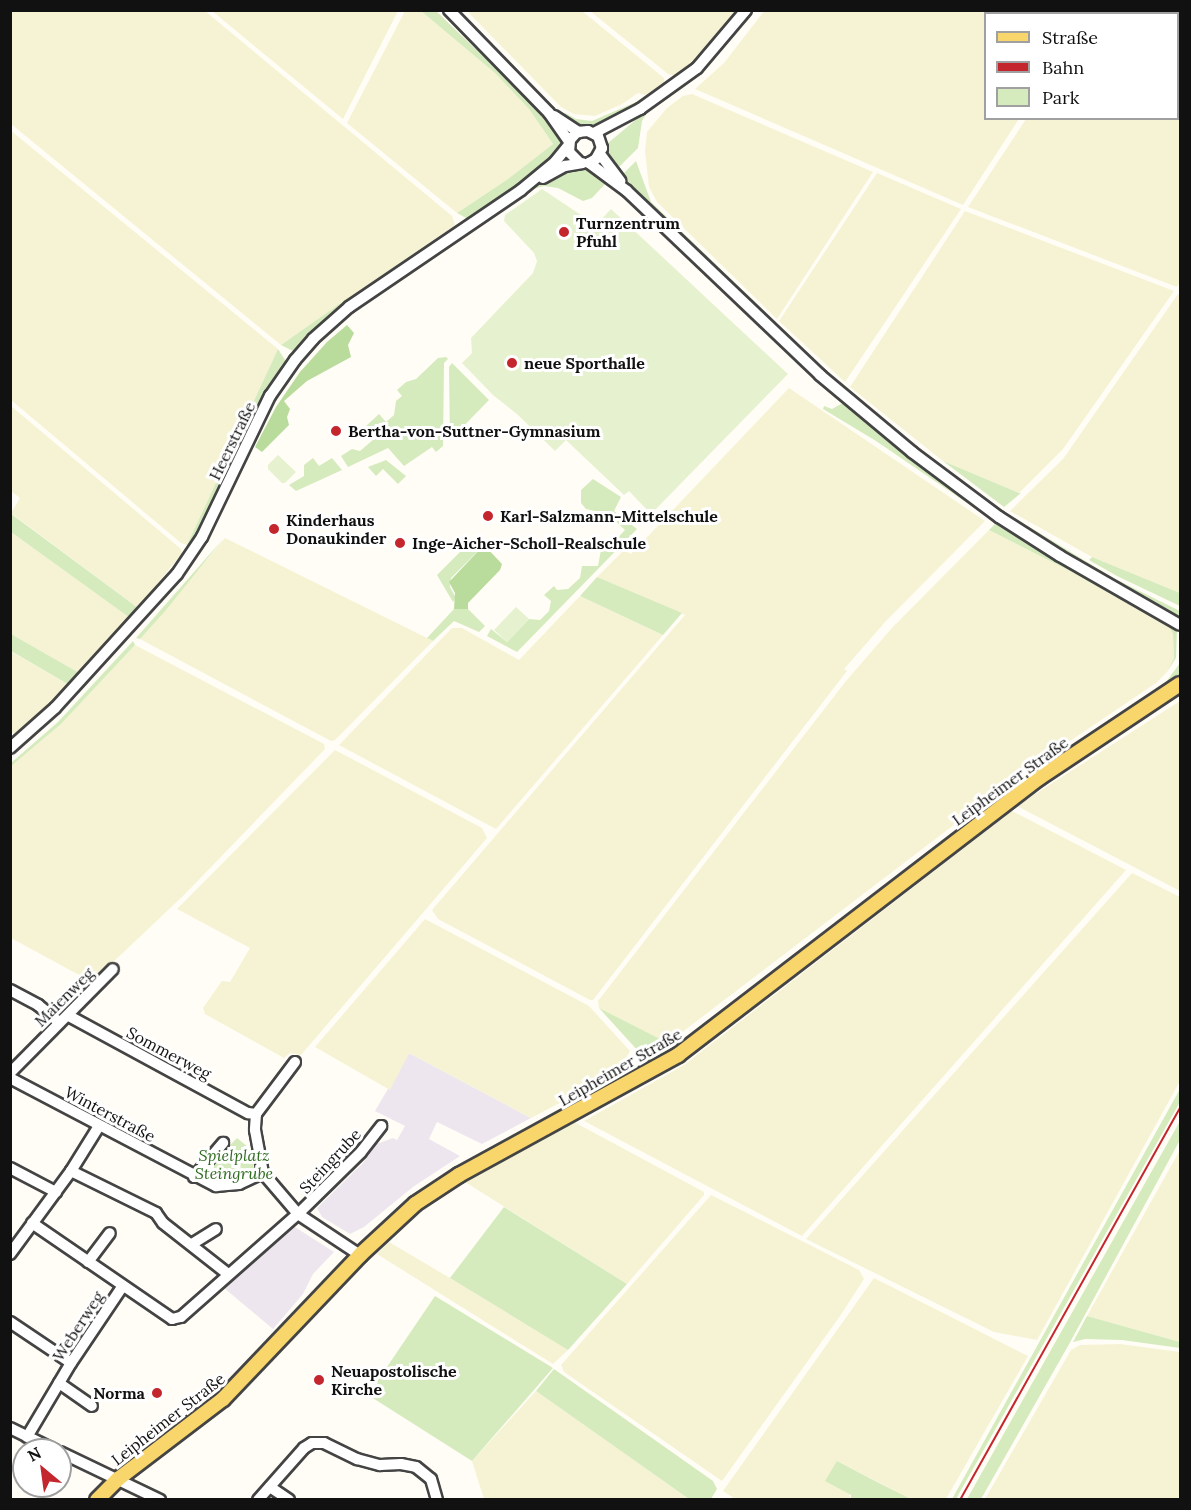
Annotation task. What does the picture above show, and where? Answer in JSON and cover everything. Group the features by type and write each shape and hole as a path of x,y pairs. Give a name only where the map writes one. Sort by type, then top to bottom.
{"main road":[{"name":"Leipheimer Straße","path":"97,1500 118,1479 223,1399 360,1255 415,1204 439,1187 678,1055 1039,778 1180,684"}],"street":[{"path":"450,10 549,113 569,144 572,157 584,162 627,191 820,375 912,452 1008,522 1060,556 1177,622"},
{"path":"549,113 579,132 597,137 640,110 697,68 746,10"},
{"path":"569,144 579,132"},
{"path":"597,137 600,154 627,191"},
{"name":"Heerstraße","path":"10,748 55,708 177,574 206,528 270,396 313,339 349,308 521,190 555,162 569,144"},
{"path":"584,162 600,154"},
{"name":"Heerstraße","path":"521,190 565,166 584,162"},
{"name":"Maienweg","path":"10,1073 114,969"},
{"name":"Sommerweg","path":"10,990 248,1113 256,1114"},
{"path":"295,1062 256,1114 255,1130 263,1173 298,1214 360,1255"},
{"name":"Winterstraße","path":"10,1078 216,1186 239,1184 263,1173"},
{"path":"10,1254 71,1171 99,1126"},
{"name":"Steingrube","path":"122,1287 172,1319 181,1317 298,1214 361,1152 381,1126"},
{"path":"195,1177 223,1143"},
{"path":"10,1168 56,1192"},
{"path":"71,1171 99,1187 142,1205 228,1274"},
{"path":"32,1223 122,1287"},
{"path":"192,1244 216,1229"},
{"path":"88,1262 110,1233"},
{"name":"Weberweg","path":"27,1437 71,1363 122,1287"},
{"path":"10,1322 71,1363"},
{"name":"Weberweg","path":"59,1383 92,1406"},
{"path":"10,1428 27,1437"},
{"path":"258,1500 304,1448 312,1443 324,1443 357,1459 380,1465 401,1464 416,1467 431,1479 437,1500"},
{"path":"72,1458 118,1479 142,1495 160,1500"},
{"path":"270,1487 289,1500"}],"shaded area":[{"path":"765,10 1090,10 1089,12 984,12 984,120 1018,120 963,205 695,89 724,63"},
{"path":"10,11 205,11 452,216 455,225 281,345 11,124"},
{"path":"212,11 398,11 343,119"},
{"path":"405,11 421,11 495,73 529,109 553,144 508,179 457,213 347,123"},
{"path":"467,11 582,11 664,78 664,84 645,95 638,93 622,104 595,116 574,114 561,107"},
{"path":"590,11 741,11 717,40 675,76 668,74"},
{"path":"1180,11 1180,282 1177,287 968,207 1025,120 1179,120 1179,12 1095,12"},
{"path":"692,94 873,172 777,319 657,202 649,187 645,151 647,132 667,108 683,96"},
{"path":"10,130 278,349 187,545 181,543 11,400"},
{"path":"877,173 961,209 845,382 779,321"},
{"path":"965,211 1174,291 1063,449 1019,493 943,461 850,387"},
{"path":"1178,294 1180,295 1180,593 1092,557 1010,511 1063,459"},
{"path":"789,388 985,521 886,621 844,669 847,671 593,1000 590,1000 438,919 432,910 685,615 597,577 624,550 631,554"},
{"path":"11,406 181,549 182,553 138,608 11,513 20,498 11,491"},
{"path":"989,530 1070,571 1171,628 1174,658 1167,672 1156,683 1018,776 668,1043 599,1008 598,1001 846,681 891,629"},
{"path":"11,532 130,618 81,674 11,634"},
{"path":"225,538 433,641 335,740 331,741 140,639"},
{"path":"580,596 663,635 496,829 339,745 452,628 462,628 519,660"},
{"path":"135,645 324,744 325,749 183,896 92,982 11,938 10,766 61,724"},
{"path":"10,651 71,686 17,735 11,732"},
{"path":"1180,701 1180,891 1017,806 1040,791"},
{"path":"335,750 482,828 487,838 301,1055 290,1053 284,1058 205,1014 203,1008 222,981 230,982 250,948 177,909"},
{"path":"1012,811 1126,870 802,1236 584,1121 684,1065"},
{"path":"1132,873 1180,897 1180,1081 1037,1340 994,1332 806,1239"},
{"path":"425,919 589,1006 630,1051 623,1063 626,1066 619,1072 531,1118 409,1053 390,1090 315,1047"},
{"path":"409,1053 531,1118 482,1144 437,1122 429,1139 460,1156 413,1187 364,1227 350,1234 322,1217 317,1208 363,1163 374,1145 393,1138 397,1140 405,1126 375,1111"},
{"path":"574,1122 704,1192 704,1195 627,1284 462,1180 563,1125"},
{"path":"1180,1150 1180,1342 1087,1316"},
{"path":"711,1195 859,1270 864,1279 722,1481 564,1372 561,1365"},
{"path":"295,1227 334,1252 313,1274 303,1294 273,1329 224,1288"},
{"path":"389,1242 568,1350 553,1364 377,1254"},
{"path":"874,1278 1028,1356 946,1499 911,1499 837,1461 851,1499 735,1499 723,1491"},
{"path":"1120,1344 1180,1352 1180,1499 985,1499 1071,1350 1080,1345"},
{"path":"536,1391 689,1499 484,1499 472,1461"}],"green space":[{"path":"421,11 436,11 545,116 563,141 554,159 472,217 466,218 457,213 508,179 553,144 529,109 495,73"},
{"path":"643,99 645,101 596,128 573,124 560,116 565,113 576,119 592,121"},
{"path":"650,108 642,121 638,148 615,171 605,152 608,143"},
{"path":"636,161 651,202 842,386 838,386 620,177"},
{"path":"572,167 588,169 606,183 592,198 583,201 558,188 544,186 533,189 547,179"},
{"path":"542,189 596,225 611,209 788,374 651,514 629,491 624,495 566,440 555,451 518,415 493,395 462,363 472,353 471,338 533,273 537,261 534,253 504,221 505,215"},
{"path":"348,298 352,302 297,353 281,345"},
{"path":"347,325 354,333 348,345 351,357 307,381 284,401 290,409 287,417 289,425 262,452 255,447 276,407 300,372 327,342"},
{"path":"278,349 287,363 193,543 187,545"},
{"path":"438,358 448,359 444,363 443,446 436,452 432,447 404,466 388,448 348,467 341,456 352,449 360,451 374,439 365,427 379,414 386,422 394,415 396,401 402,396 397,390 406,382 416,379"},
{"path":"452,363 489,400 450,440 449,367"},
{"path":"845,404 988,514 992,520 876,441 823,409 824,406 832,409"},
{"path":"278,455 296,472 285,483 282,483 268,469 268,465"},
{"path":"313,458 319,466 332,458 342,470 296,491 289,485 304,476 304,465"},
{"path":"386,460 406,476 398,484 383,469 376,476 368,467"},
{"path":"943,461 1019,493 1021,493 1004,507"},
{"path":"593,479 621,497 614,511 637,529 517,652 487,636 491,629 507,642 529,619 540,620 549,611 551,601 544,595 554,586 557,590 568,589 580,578 582,566 598,566 601,550 608,548 625,530 608,514 586,509 581,503 581,490"},
{"path":"10,513 138,608 130,618 11,532"},
{"path":"1008,514 1115,579 1180,611 1180,618 1050,545 1011,519"},
{"path":"997,522 1174,625 1177,629 1176,658 1167,672 1174,658 1173,634 1170,628 1070,571 989,530"},
{"path":"475,537 484,545 451,578 450,587 456,598 453,602 437,575"},
{"path":"224,538 166,610 140,639 136,638"},
{"path":"484,545 502,564 500,570 468,603 468,609 454,609 455,593 449,582"},
{"path":"1092,557 1180,593 1180,606 1117,576 1089,560"},
{"path":"597,577 682,613 663,635 580,596"},
{"path":"516,607 529,619 507,642 494,630"},
{"path":"454,609 468,609 485,626 479,632 454,621 433,641 427,638"},
{"path":"11,634 81,674 71,686 11,651"},
{"path":"133,641 135,645 61,724 11,766 11,763 58,722"},
{"path":"1180,663 1180,677 1108,726 704,1030 654,1063 648,1063 646,1059 649,1054 670,1048 701,1026 1023,779 1163,686"},
{"path":"599,1008 668,1043 639,1052"},
{"path":"1180,1089 1180,1102 956,1499 952,1499"},
{"path":"1180,1121 1180,1140 1068,1346 981,1499 967,1499"},
{"name":"Spielplatz Steingrube","path":"237,1138 248,1147 255,1171 240,1179 230,1181 201,1175"},
{"path":"504,1207 627,1284 568,1350 450,1278"},
{"path":"435,1296 553,1368 472,1461 368,1395"},
{"path":"1087,1316 1180,1342 1180,1348 1122,1340 1085,1339 1073,1342"},
{"path":"554,1369 713,1481 717,1489 711,1499 689,1499 536,1391"},
{"path":"837,1461 911,1499 851,1499 851,1495 825,1481"}],"railway":[{"path":"960,1500 1180,1108"}],"place":[{"name":"Turnzentrum Pfuhl","path":"564,232"},
{"name":"neue Sporthalle","path":"512,363"},
{"name":"Bertha-von-Suttner-Gymnasium","path":"336,431"},
{"name":"Karl-Salzmann-Mittelschule","path":"488,516"},
{"name":"Kinderhaus Donaukinder","path":"274,529"},
{"name":"Inge-Aicher-Scholl-Realschule","path":"400,543"},
{"name":"Neuapostolische Kirche","path":"319,1380"},
{"name":"Norma","path":"157,1393"}]}
